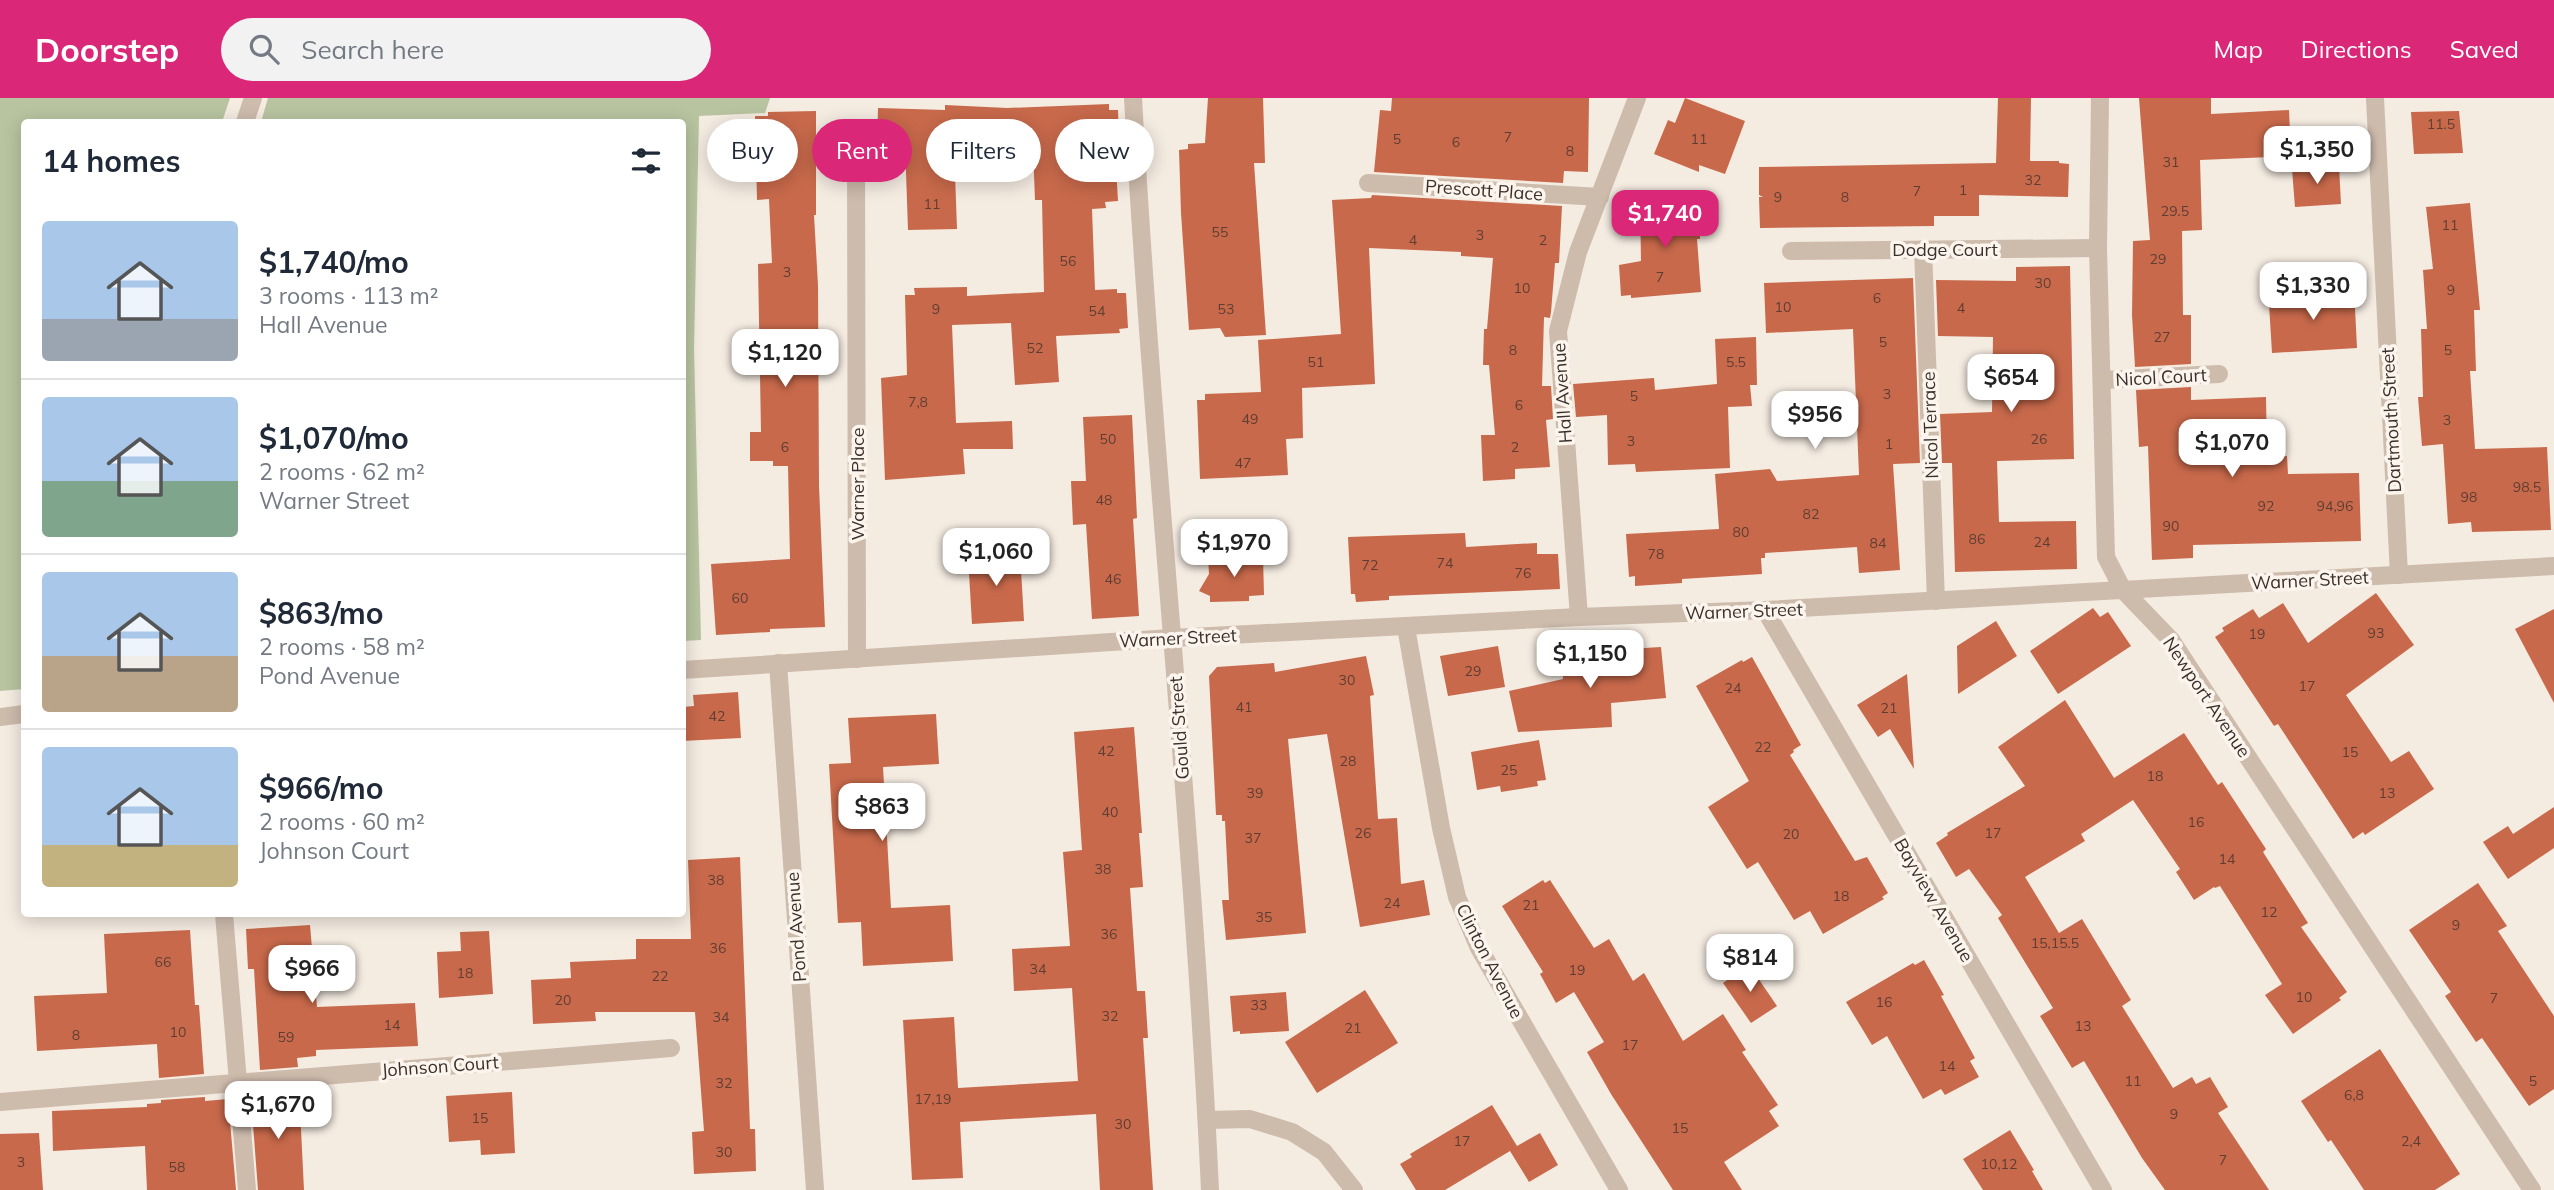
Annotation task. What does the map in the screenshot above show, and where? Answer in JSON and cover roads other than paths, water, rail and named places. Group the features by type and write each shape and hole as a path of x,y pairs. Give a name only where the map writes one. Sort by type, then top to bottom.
{"street":[{"path":"246,119 253,98"},
{"name":"Gould Street","path":"1133,98 1142,264 1172,638 1210,1190"},
{"name":"Hall Avenue","path":"1579,617 1558,331 1578,252 1637,98"},
{"name":"Newport Avenue","path":"2100,98 2098,248 2106,557 2123,590 2171,640 2532,1190"},
{"name":"Dartmouth Street","path":"2375,98 2399,575"},
{"name":"Warner Place","path":"856,182 857,659"},
{"name":"Prescott Place","path":"1368,183 1600,197"},
{"name":"Dodge Court","path":"1791,251 2098,248"},
{"name":"Nicol Terrace","path":"1923,249 1936,601"},
{"name":"Nicol Court","path":"2103,380 2219,374"},
{"name":"Warner Street","path":"686,670 1172,638 1765,610 2554,566"},
{"name":"Bayview Avenue","path":"1765,610 2103,1190"},
{"name":"Clinton Avenue","path":"1406,627 1441,828 1457,897 1486,960 1619,1190"},
{"name":"Pond Avenue","path":"778,663 815,1190"},
{"path":"0,717 21,714"},
{"path":"224,917 247,1190"},
{"name":"Johnson Court","path":"0,1102 671,1048"},
{"path":"1207,1120 1250,1119 1293,1132 1324,1152 1354,1190"}]}
